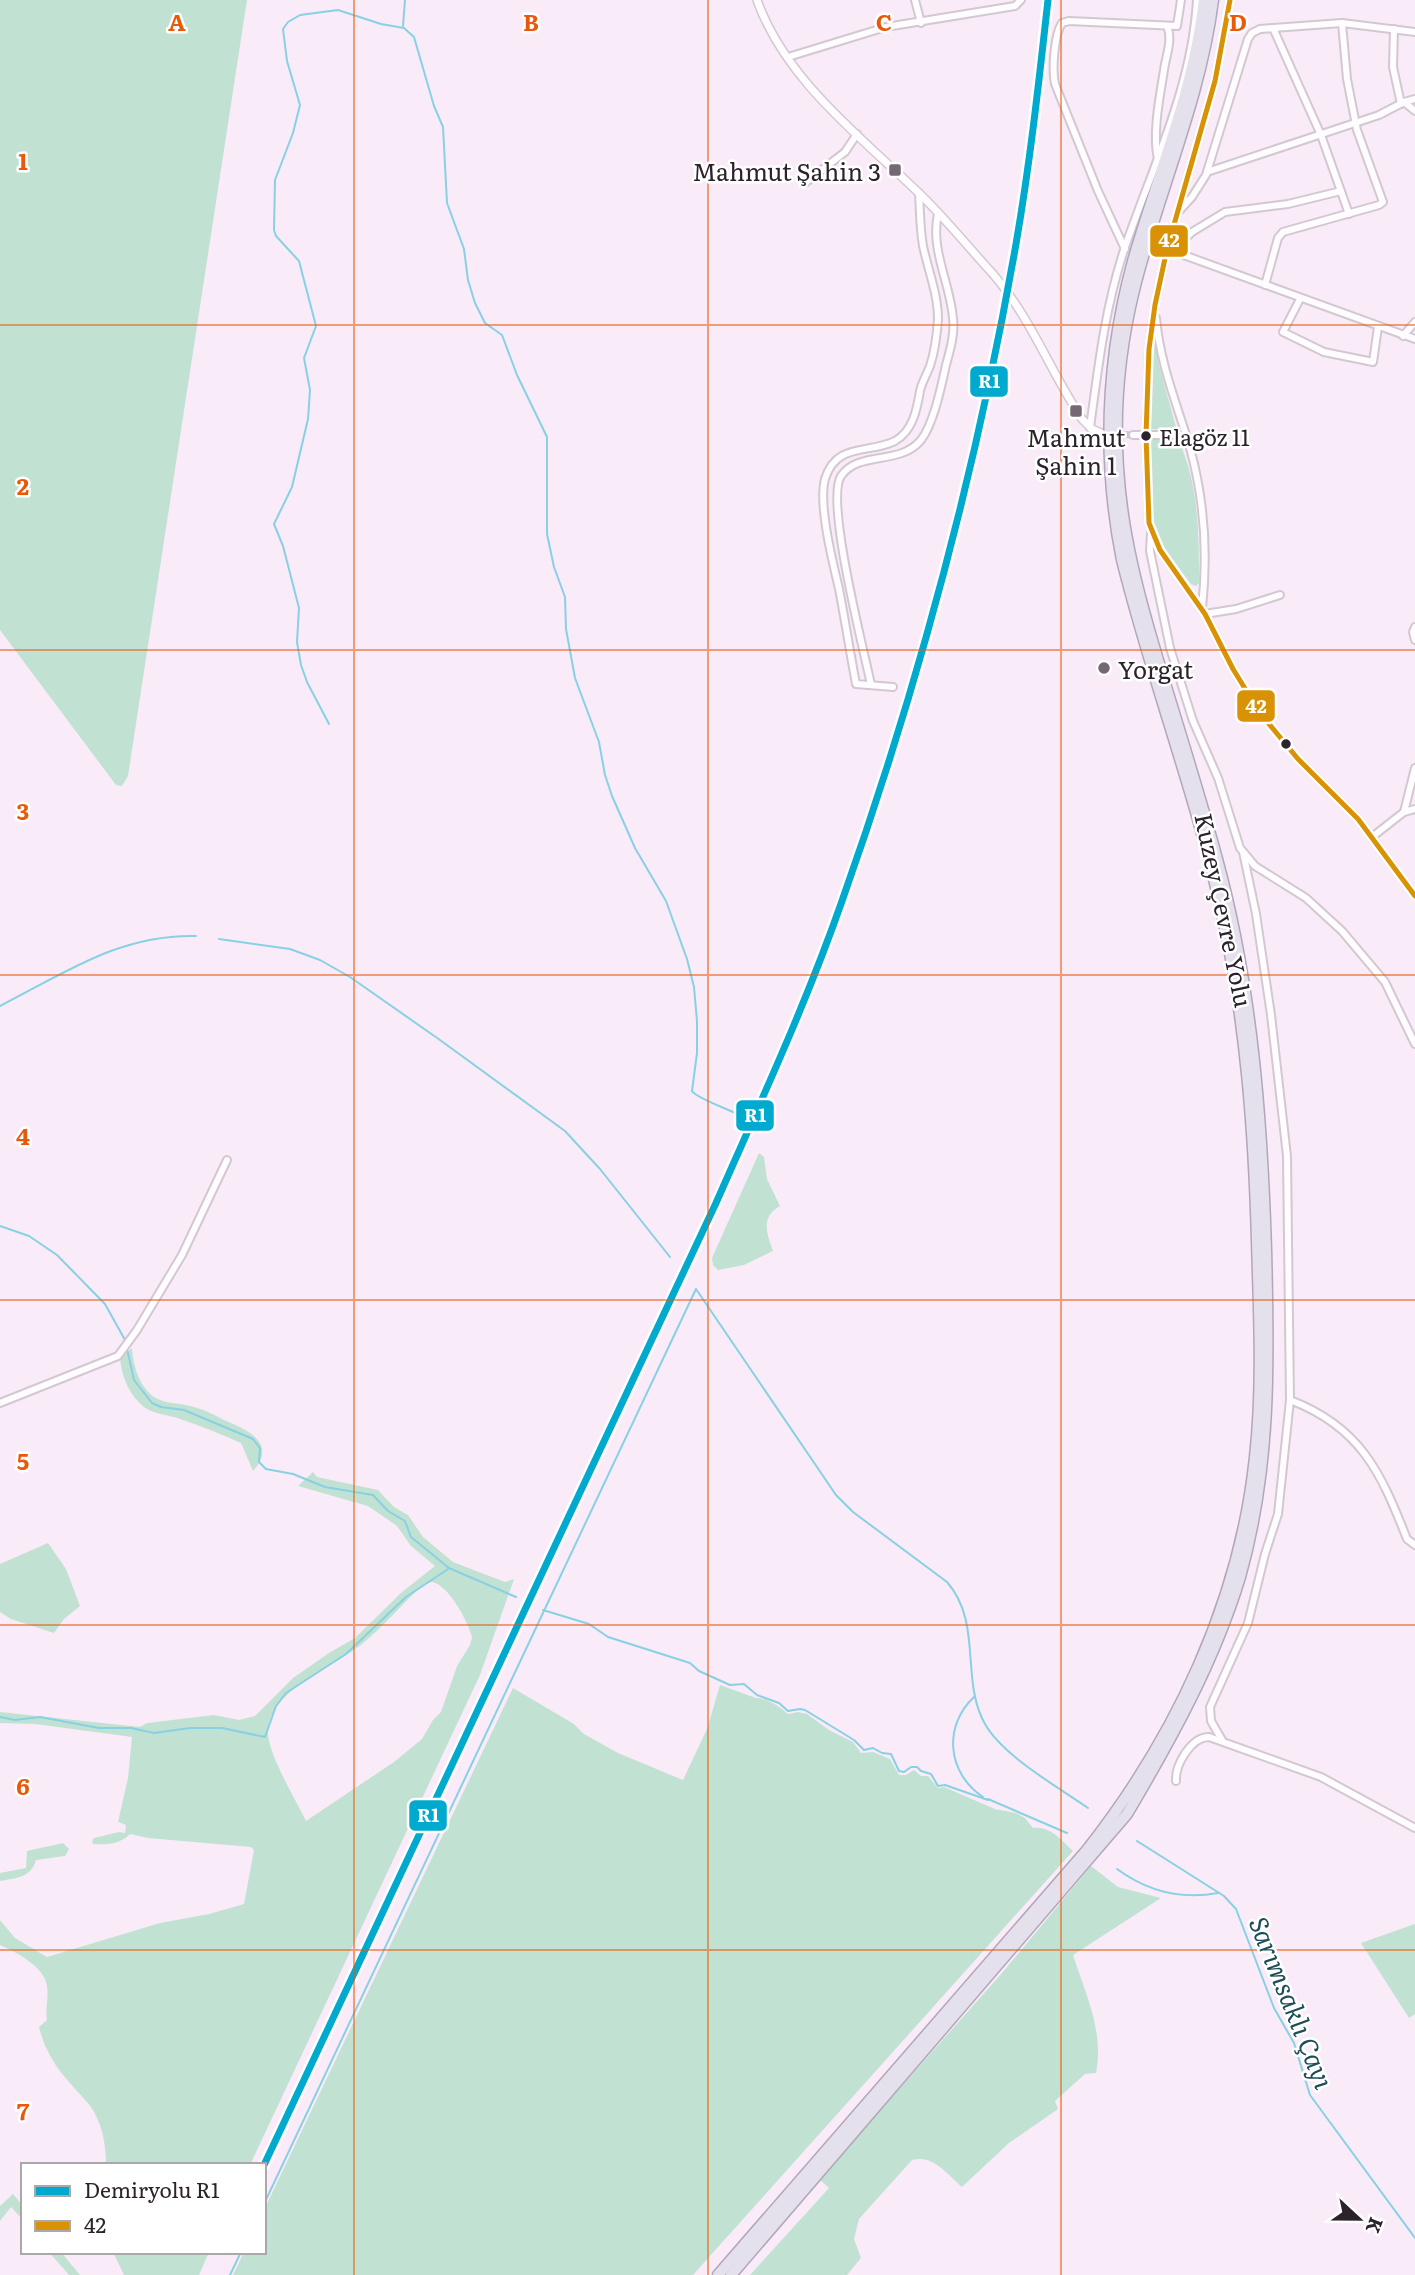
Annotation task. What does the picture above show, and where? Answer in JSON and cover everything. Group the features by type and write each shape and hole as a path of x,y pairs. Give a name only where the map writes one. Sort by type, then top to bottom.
{"highway":[{"name":"Kuzey Çevre Yolu","path":"1124,1811 1184,1697 1217,1620 1247,1510 1255,1460 1259,1407 1261,1353 1252,1117 1240,1011 1211,867 1122,560 1115,526 1109,462 1111,384 1126,290 1184,97 1199,35 1204,0"},
{"name":"Kuzey Çevre Yolu","path":"1124,1811 1191,1702 1224,1624 1256,1509 1268,1408 1269,1351 1260,1116 1248,1012 1219,866 1130,559 1123,525 1117,461 1119,383 1133,294 1195,89 1213,0"},
{"path":"712,2275 907,2064 1124,1811"},
{"path":"731,2275 907,2064"},
{"path":"718,2275 762,2223"}],"street":[{"path":"757,0 773,36 821,97 919,193 994,276 1018,307 1079,416 1090,428 1101,433"},
{"path":"915,0 921,23"},
{"path":"788,57 886,27 1015,6 1021,0"},
{"path":"1125,249 1098,191 1055,84 1058,30 1062,23 1069,21 1177,26 1181,0"},
{"path":"1090,428 1111,295 1158,159 1191,48 1197,0"},
{"path":"1230,0 1215,81 1155,306 1149,349 1146,435 1148,516 1151,531 1160,550 1204,612 1237,677 1269,725 1298,759 1348,808 1415,896"},
{"path":"1178,212 1197,190 1207,172 1248,39 1257,30 1342,23 1415,32"},
{"path":"1265,285 1281,233 1380,205 1383,200 1355,122 1342,23"},
{"path":"1158,159 1156,137 1162,80 1170,39 1167,26"},
{"path":"1273,29 1321,135 1349,214"},
{"path":"1394,29 1393,67 1402,103 1415,111"},
{"path":"1207,172 1379,115 1415,99"},
{"path":"805,183 845,152 857,134"},
{"path":"1169,250 1225,212 1288,204 1341,191"},
{"path":"893,687 856,684 839,589 830,559 824,484 831,467 845,454 887,444 903,435 916,410 933,353 938,317 921,237 919,193"},
{"path":"871,685 840,530 836,488 841,476 853,466 896,457 909,451 922,439 928,426 954,329 936,243 938,214"},
{"path":"1169,250 1415,339"},
{"path":"1300,299 1283,331 1324,352 1373,362 1378,327"},
{"path":"1155,306 1165,371 1186,435 1202,498 1206,573 1204,612"},
{"path":"1403,335 1415,321"},
{"path":"1133,435 1186,435"},
{"path":"1151,531 1150,551 1170,648 1193,721 1218,778 1243,852 1256,914 1271,1015 1287,1156 1290,1400 1278,1514 1265,1553 1248,1623 1210,1707 1210,1721 1222,1740"},
{"path":"1204,612 1236,609 1280,595"},
{"path":"1415,627 1415,640"},
{"path":"1404,812 1415,768"},
{"path":"1372,837 1404,812 1415,809"},
{"path":"1243,852 1260,870 1306,898 1342,931 1385,982 1415,1044"},
{"path":"0,1403 118,1356 137,1330 182,1255 227,1160"},
{"path":"1290,1400 1317,1412 1333,1423 1363,1452 1385,1484 1407,1539 1415,1545"},
{"path":"1177,1782 1179,1766 1196,1741 1206,1737 1222,1740 1321,1777 1415,1828"}],"green space":[{"path":"0,0 247,0 128,776 122,786 116,785 0,630"},
{"path":"1154,327 1159,365 1176,427 1172,430 1149,429 1150,350"},
{"path":"1150,439 1179,441 1186,458 1194,493 1199,546 1199,583 1196,586 1191,584 1160,543 1150,519"},
{"path":"759,1153 764,1157 767,1179 780,1206 767,1221 767,1232 773,1251 744,1265 718,1270 713,1265 712,1258"},
{"path":"132,1348 138,1375 144,1387 154,1397 204,1410 256,1438 261,1444 262,1452 253,1471 241,1443 152,1411 134,1397 122,1372 120,1359"},
{"path":"313,1472 317,1477 378,1490 394,1507 408,1515 423,1537 453,1562 505,1582 514,1579 480,1675 251,2163 106,2163 97,2118 89,2104 55,2064 41,2035 39,2027 47,2020 45,1979 29,1961 0,1945 0,1920 15,1938 47,1957 160,1923 209,1914 244,1904 254,1850 251,1847 130,1834 113,1843 93,1844 94,1838 125,1833 126,1825 118,1822 128,1778 132,1737 35,1724 0,1723 0,1712 140,1727 147,1723 214,1715 239,1720 255,1716 293,1678 355,1638 402,1592 435,1566 411,1546 397,1526 368,1506 298,1486","holes":["432,1582 445,1590 457,1605 472,1637 457,1666 441,1712 422,1739 394,1762 306,1821 283,1777 269,1742 271,1718 279,1704 304,1681 362,1644 424,1584"]},
{"path":"48,1543 66,1569 80,1606 64,1619 54,1633 11,1619 0,1612 0,1564"},
{"path":"720,1685 769,1701 788,1714 807,1714 829,1730 853,1742 861,1753 873,1752 890,1759 899,1775 906,1775 914,1770 921,1776 928,1776 938,1788 944,1787 995,1809 1016,1813 1025,1818 1033,1828 1045,1829 1055,1835 1073,1851 693,2275 233,2275 243,2254 266,2254 266,2206 513,1688 618,1753 683,1780 707,1729"},
{"path":"63,1843 69,1849 65,1856 36,1860 27,1874 0,1881 0,1873 26,1868 27,1851"},
{"path":"1091,1866 1118,1887 1161,1898 1073,1955 1096,2028 1096,2073 1085,2074 1055,2101 1058,2109 1009,2143 962,2187 933,2162 912,2160 859,2219 854,2239 861,2258 847,2275 750,2275 829,2188 819,2179 1002,1973"},
{"path":"1415,1924 1415,2014 1409,2018 1361,1943"},
{"path":"13,2194 21,2204 21,2218 11,2207 0,2221 0,2206"},
{"path":"51,2254 63,2254 80,2275 69,2275"},
{"path":"114,2254 208,2254 199,2275 124,2275"}],"waterway":[{"path":"403,26 405,0"},
{"path":"329,724 301,665 297,642 299,608 283,546 274,524 292,487 308,419 310,390 304,358 316,326 299,261 276,236 274,230 275,180 293,133 300,105 287,61 283,29 288,22 300,15 338,10 381,24 404,28 414,37 434,106 443,127 447,203 464,249 468,280 475,303 485,323 502,335 517,375 547,437 547,534 554,567 565,597 566,629 575,678 599,742 612,796 635,848 666,901 687,959 694,987 697,1021 697,1053 692,1091 743,1117"},
{"path":"0,1006 71,969 118,949 142,941 196,936"},
{"path":"219,939 290,949 320,960 350,977 440,1040 565,1131 600,1169 670,1257"},
{"path":"0,1226 29,1236 57,1255 105,1304 125,1340"},
{"path":"266,2200 696,1289 836,1495 853,1512 947,1582 958,1598 965,1615 978,1707 993,1736 1032,1770 1088,1808"},
{"path":"127,1349 134,1380 152,1403 184,1410 253,1439 260,1448 259,1462 266,1469 293,1474 325,1487 373,1495 388,1511 405,1521 411,1537 449,1568 516,1597"},
{"path":"0,1717 15,1720 40,1717 99,1728 131,1728 154,1733 190,1728 222,1728 265,1737 276,1706 286,1693 346,1654 406,1597 448,1569"},
{"path":"543,1610 589,1624 608,1637 690,1663 699,1671 730,1685 744,1684 757,1695 779,1703 788,1711 805,1710 854,1740 864,1750 873,1748 891,1754 899,1771 917,1767 931,1774 938,1786 945,1785 988,1800"},
{"path":"974,1697 957,1721 953,1749 962,1775 983,1797"},
{"path":"988,1799 1067,1833"},
{"name":"Sarımsaklı Çayı","path":"1137,1841 1224,1896 1236,1909 1274,2008 1294,2043 1310,2095 1415,2238"},
{"path":"1117,1869 1140,1883 1164,1892 1190,1895 1218,1893"},
{"path":"230,2275 240,2254"}],"tunnel":[{"path":"1112,434 1133,435"}],"rail line":[{"name":"R1","path":"265,2163 716,1203 798,1015 842,901 920,658 983,411 1021,214 1048,0"}],"transit line":[{"name":"42","path":"1230,0 1215,81 1167,249 1155,305 1149,349 1146,435 1149,523 1160,550 1205,614 1233,669 1260,713 1298,759 1358,819 1415,896"}],"place":[{"name":"Mahmut Şahin 3","path":"895,170"},
{"name":"Mahmut Şahin 1","path":"1076,411"},
{"name":"Elagöz 11","path":"1146,436"},
{"name":"Yorgat","path":"1104,668"}]}
